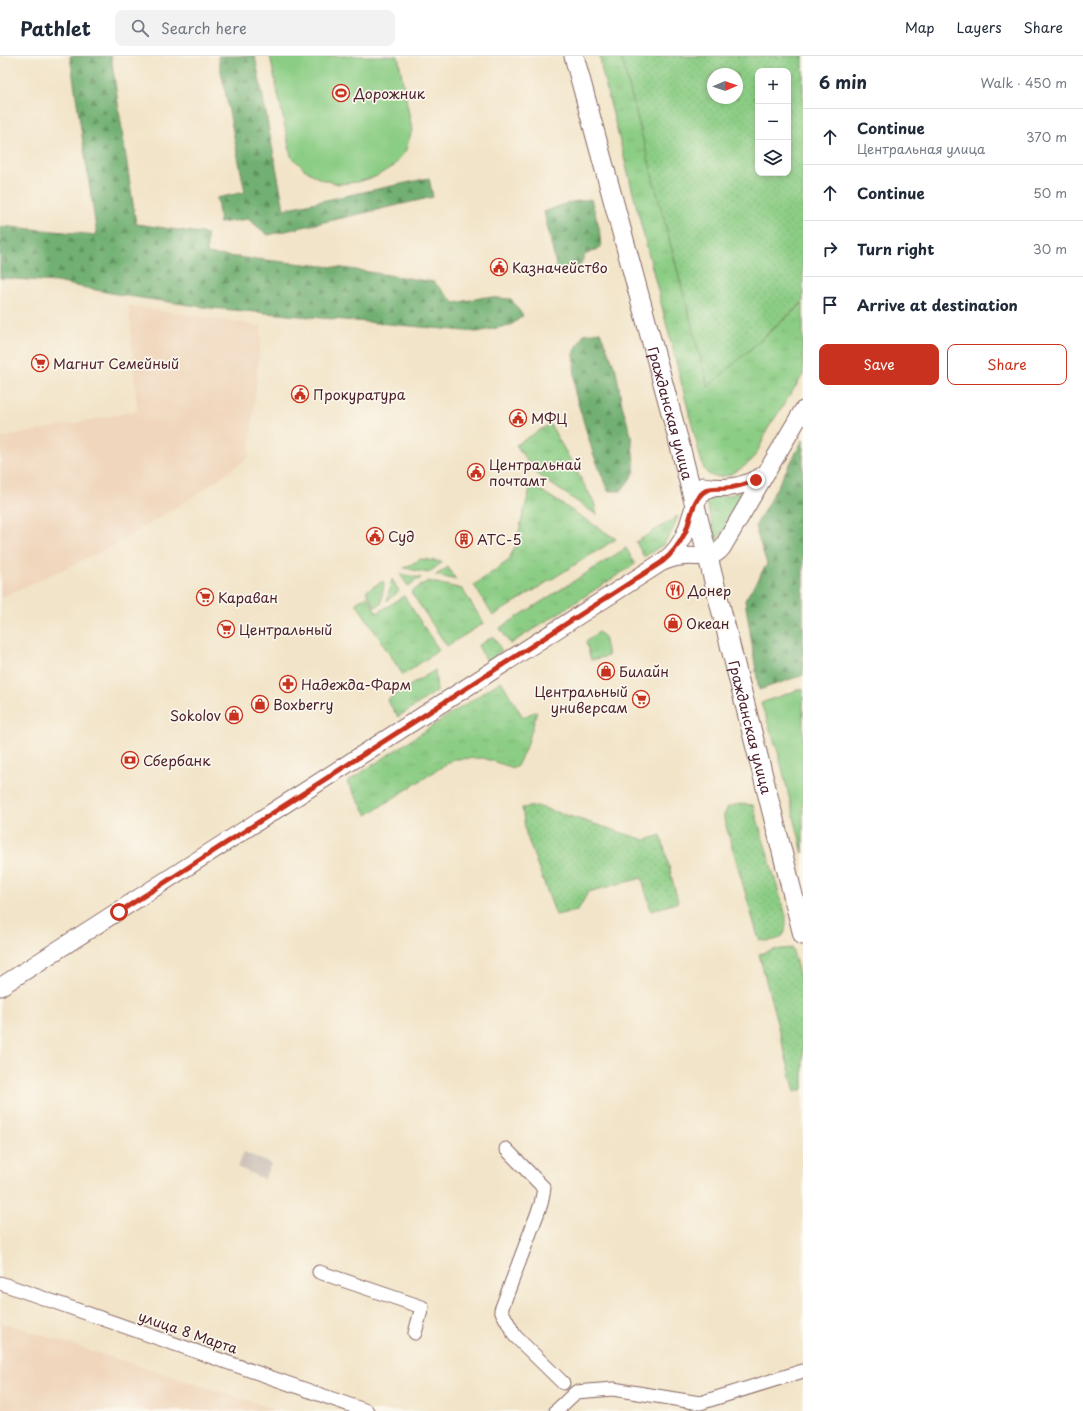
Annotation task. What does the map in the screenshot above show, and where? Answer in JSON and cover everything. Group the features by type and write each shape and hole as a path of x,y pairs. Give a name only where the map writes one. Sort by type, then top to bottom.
{"main road":[{"name":"Гражданская улица","path":"574,56 695,506 694,533 714,559 803,935"}],"street":[{"path":"662,562 681,556 714,559 803,410"},
{"path":"689,484 714,488 736,487 756,480 765,474"},
{"path":"695,506 701,495 707,490 714,488"},
{"path":"0,987 662,562 694,533"},
{"path":"506,1150 544,1188 541,1204 501,1310 515,1336 562,1383"},
{"path":"319,1272 422,1307 415,1333"},
{"name":"улица 8 Марта","path":"0,1283 366,1411"},
{"path":"556,1411 576,1392 613,1389 700,1403 803,1371"}],"shaded area":[{"path":"129,306 262,326 249,457 193,497 112,547 0,598 0,438 137,411"},
{"path":"244,1152 271,1164 264,1179 237,1167"},
{"path":"0,1322 280,1411 0,1411"}],"green space":[{"path":"70,56 111,56 136,224 207,234 207,254 343,268 434,282 455,303 485,297 511,299 523,316 511,325 477,332 211,308 121,295 56,282 0,278 0,226 97,235"},
{"path":"218,56 255,56 284,209 429,178 433,197 268,235 248,219 220,223 217,198 245,192"},
{"name":"Дорожник","path":"270,56 398,56 412,130 406,150 394,166 375,177 357,182 339,184 320,179 304,169 291,156"},
{"path":"600,56 622,56 708,386 803,303 803,375 767,430 760,447 752,460 742,468 729,475 718,477 712,476 704,469 602,71"},
{"path":"621,56 803,56 803,302 708,387"},
{"path":"591,199 599,227 601,247 585,255 576,273 558,274 544,212 567,203"},
{"path":"600,332 616,370 622,405 631,435 635,472 621,491 608,491 593,453 575,393 574,352 584,334"},
{"path":"550,424 594,502 597,515 535,473 516,445"},
{"path":"803,440 803,675 759,690 745,600 767,564 755,527"},
{"path":"531,484 616,539 493,616 474,585 508,561 515,547"},
{"path":"750,489 716,541 705,496 727,496"},
{"path":"678,516 672,531 664,544 644,557 636,542"},
{"path":"626,548 635,564 510,644 500,628"},
{"path":"421,559 443,562 428,573 404,568"},
{"path":"448,567 456,580 436,575"},
{"path":"400,574 421,578 408,586"},
{"path":"392,579 399,591 387,601"},
{"path":"383,581 384,584 381,604 375,607 366,591"},
{"path":"428,581 462,589 484,623 447,646 411,592"},
{"path":"367,596 377,613 404,596 439,650 403,675 356,603"},
{"path":"598,632 604,636 608,656 591,660 586,642"},
{"path":"493,636 502,651 487,661 478,646"},
{"path":"435,670 437,691 398,717 387,700"},
{"path":"501,681 523,717 537,711 528,743 517,766 514,768 483,758 454,759 367,815 347,782"},
{"path":"803,688 803,853 778,752 761,703"},
{"path":"739,804 753,805 786,916 785,932 778,939 766,941 759,940 724,819 724,815 728,807"},
{"path":"537,806 645,840 661,835 678,902 651,911 642,878 588,892 578,910 556,915 526,834 522,808"},
{"path":"792,948 803,988 803,1089 795,1092 759,954 773,950"}],"place":[{"name":"Дорожник","path":"341,93"},
{"name":"Казначейство","path":"499,267"},
{"name":"Магнит Семейный","path":"40,363"},
{"name":"Прокуратура","path":"300,394"},
{"name":"МФЦ","path":"518,418"},
{"name":"Центральнай почтамт","path":"476,472"},
{"name":"Суд","path":"375,536"},
{"name":"АТС-5","path":"464,539"},
{"name":"Донер","path":"675,590"},
{"name":"Караван","path":"205,597"},
{"name":"Океан","path":"673,623"},
{"name":"Центральный","path":"226,629"},
{"name":"Билайн","path":"606,671"},
{"name":"Надежда-Фарм","path":"288,684"},
{"name":"Центральный универсам","path":"641,699"},
{"name":"Boxberry","path":"260,704"},
{"name":"Sokolov","path":"234,715"},
{"name":"Сбербанк","path":"130,760"}],"route":[{"path":"119,912 662,562 670,556 677,547 686,532 696,503 701,495 707,490 714,488 736,487 756,480"}]}
